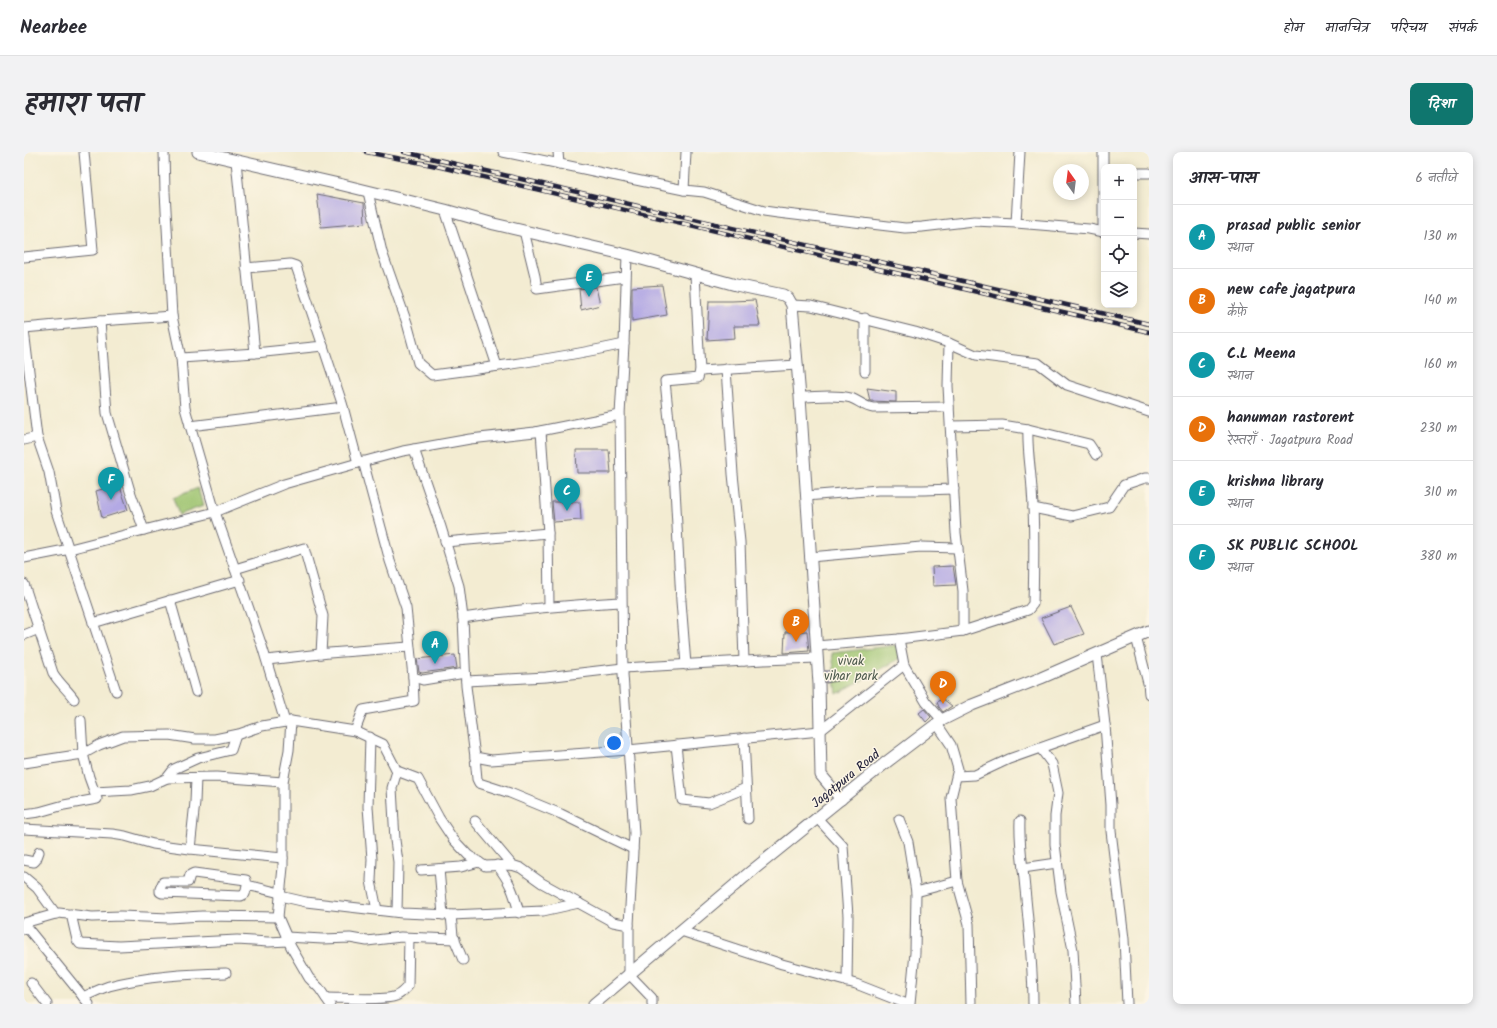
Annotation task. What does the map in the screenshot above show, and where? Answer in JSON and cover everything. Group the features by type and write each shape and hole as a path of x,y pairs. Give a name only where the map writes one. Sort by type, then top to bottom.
{"street":[{"path":"24,257 93,250 84,152"},
{"path":"164,152 172,316 181,358 185,408 215,512 240,580 288,722 289,750 283,782 283,858 278,917 287,939 309,978 319,988 328,1001 395,997 402,992 408,986 409,938"},
{"path":"198,152 445,210 524,231 627,255 736,286 783,295 788,298 792,305 798,365 817,658 821,775 841,799"},
{"path":"503,152 684,190 715,195 764,211 906,228 974,221 1089,229 1101,232"},
{"path":"558,152 559,164"},
{"path":"684,190 686,152"},
{"path":"1016,223 1020,152"},
{"path":"1103,152 1104,164"},
{"path":"236,161 256,353"},
{"path":"1137,173 1149,173"},
{"path":"368,192 382,252 407,323 418,363 432,375 588,352 624,344"},
{"path":"445,210 497,366"},
{"path":"524,231 537,289 625,277"},
{"path":"1137,233 1149,234"},
{"path":"627,255 620,415 621,602 623,668 634,833 629,925 629,974 652,998 654,1003"},
{"path":"246,268 290,264 296,266 343,408 406,608 414,701 363,710 355,731"},
{"path":"686,665 674,469 665,382 698,378 700,371 695,274"},
{"path":"792,305 811,306 864,318 949,342 976,355 1038,363 1067,385 1149,412"},
{"path":"116,690 56,511 49,472 37,437 24,329 100,321 172,316"},
{"path":"864,318 865,371"},
{"path":"100,321 107,413 130,491 144,530"},
{"path":"949,342 949,407 962,591 963,631"},
{"path":"181,358 256,353 323,346"},
{"path":"700,371 798,365"},
{"path":"726,370 740,542 744,661"},
{"path":"800,397 839,396 851,398 867,407 874,408 949,407"},
{"path":"190,426 343,408"},
{"path":"24,558 70,550 215,512 284,484 360,462 414,449 470,439 541,430 620,415"},
{"path":"951,426 1002,425 1028,429 1089,444 1096,455"},
{"path":"816,646 899,639 963,631 1031,608 1035,539 1027,444 1028,429"},
{"path":"541,430 548,533 549,606"},
{"path":"24,440 37,437"},
{"path":"414,449 459,586 463,618 466,677 477,779 479,783 510,793 561,814 633,849"},
{"path":"1033,508 1072,516 1109,507 1124,485 1149,478"},
{"path":"806,496 878,490 954,489"},
{"path":"445,542 548,533"},
{"path":"810,557 920,547 958,548"},
{"path":"236,569 304,548 323,616 321,654"},
{"path":"93,623 240,580"},
{"path":"24,584 53,673 59,683 68,690 74,699"},
{"path":"170,600 196,692"},
{"path":"463,618 497,612 549,606 621,602"},
{"path":"24,615 34,614"},
{"path":"24,635 39,629"},
{"name":"Jagatpura Road","path":"594,1004 817,818 939,722 972,705 1149,631"},
{"path":"1136,637 1148,683 1149,694"},
{"path":"899,639 904,665 939,722 951,745 958,769 951,798 957,881 969,924 971,1004"},
{"path":"267,660 409,647"},
{"path":"1097,654 1105,725 1111,806 1111,831 1124,938 1127,1004"},
{"path":"413,677 423,680 466,677 546,677 623,668 817,658"},
{"path":"475,757 491,760 628,750 820,731 904,665"},
{"path":"24,814 39,812 97,798 89,777 83,754 81,720"},
{"path":"24,763 83,754 99,744 123,736 169,735 195,739 215,739 236,735 262,726 288,722 355,731 383,744 397,771 418,780 439,818 453,839 468,855 485,866 512,864"},
{"path":"956,776 975,775 1010,759 1105,725"},
{"path":"94,792 131,790 150,786 166,778 174,769 198,758 231,750 236,735"},
{"path":"370,737 368,807 372,859 371,880 377,910"},
{"path":"744,738 748,819"},
{"path":"676,745 682,800 710,803 746,788"},
{"path":"1041,749 1052,764 1058,793 1055,816 1055,844 1061,892 1073,950 1076,1004"},
{"path":"397,771 392,788 395,840 398,862 397,912"},
{"path":"166,778 217,777 283,782"},
{"path":"190,849 196,778"},
{"path":"817,818 843,846 848,916 847,982"},
{"path":"681,931 782,964 847,982 908,1004 915,953 916,892 908,842 899,818"},
{"path":"475,821 512,864 521,868 542,883 613,922 629,925"},
{"path":"1020,821 1019,838 1033,970 1033,1004"},
{"path":"24,829 125,836 153,844 283,858"},
{"path":"24,860 34,862 39,852"},
{"path":"421,870 461,867 479,862"},
{"path":"1023,868 1057,864"},
{"path":"496,865 506,878 514,893 519,913"},
{"path":"439,869 447,915 463,960"},
{"path":"194,873 246,880 247,885 244,894 241,896 162,894 160,892 164,882 188,882 190,875 194,873"},
{"path":"24,877 37,888 56,914"},
{"path":"916,892 957,881"},
{"path":"247,885 306,902 397,912 447,915 543,912 579,903"},
{"path":"24,923 56,914 71,914 92,917 278,917"},
{"path":"71,914 77,940 80,944 86,945 100,944 119,946 237,940 268,942 287,939 350,938 367,941 409,938 455,939"},
{"path":"24,929 29,930 86,1000 108,986 155,977 226,973"},
{"path":"31,983 47,1004"}],"green space":[{"path":"198,488 203,506 179,515 173,498"},
{"name":"vivak vihar park","path":"898,645 901,658 837,694 832,653"}],"building":[{"path":"317,194 364,203 365,223 321,227"},
{"path":"662,285 667,315 632,321 632,287"},
{"path":"596,287 600,305 581,310 579,289"},
{"path":"755,300 760,326 734,326 735,338 707,340 709,301"},
{"path":"867,388 896,392 896,402 870,401"},
{"path":"576,450 609,450 611,473 577,473"},
{"path":"119,484 128,510 102,518 96,491"},
{"path":"552,502 580,502 581,520 554,522"},
{"path":"953,566 956,585 933,586 932,567"},
{"path":"1071,607 1084,634 1054,644 1041,618"},
{"path":"807,631 809,651 784,653 785,632"},
{"path":"455,655 457,668 422,673 419,672 417,659"},
{"path":"825,671 834,671 837,681 826,683"},
{"path":"943,699 952,706 943,712 937,702"},
{"path":"924,709 931,717 926,722 919,713"}],"railway":[{"path":"366,152 432,165 1149,332"},
{"path":"404,152 1149,324"}],"place":[{"name":"krishna library","path":"589,297"},
{"name":"SK PUBLIC SCHOOL","path":"111,500"},
{"name":"C.L Meena","path":"567,511"},
{"name":"new cafe jagatpura","path":"796,642"},
{"name":"prasad public senior","path":"435,664"},
{"name":"hanuman rastorent","path":"943,704"}]}
